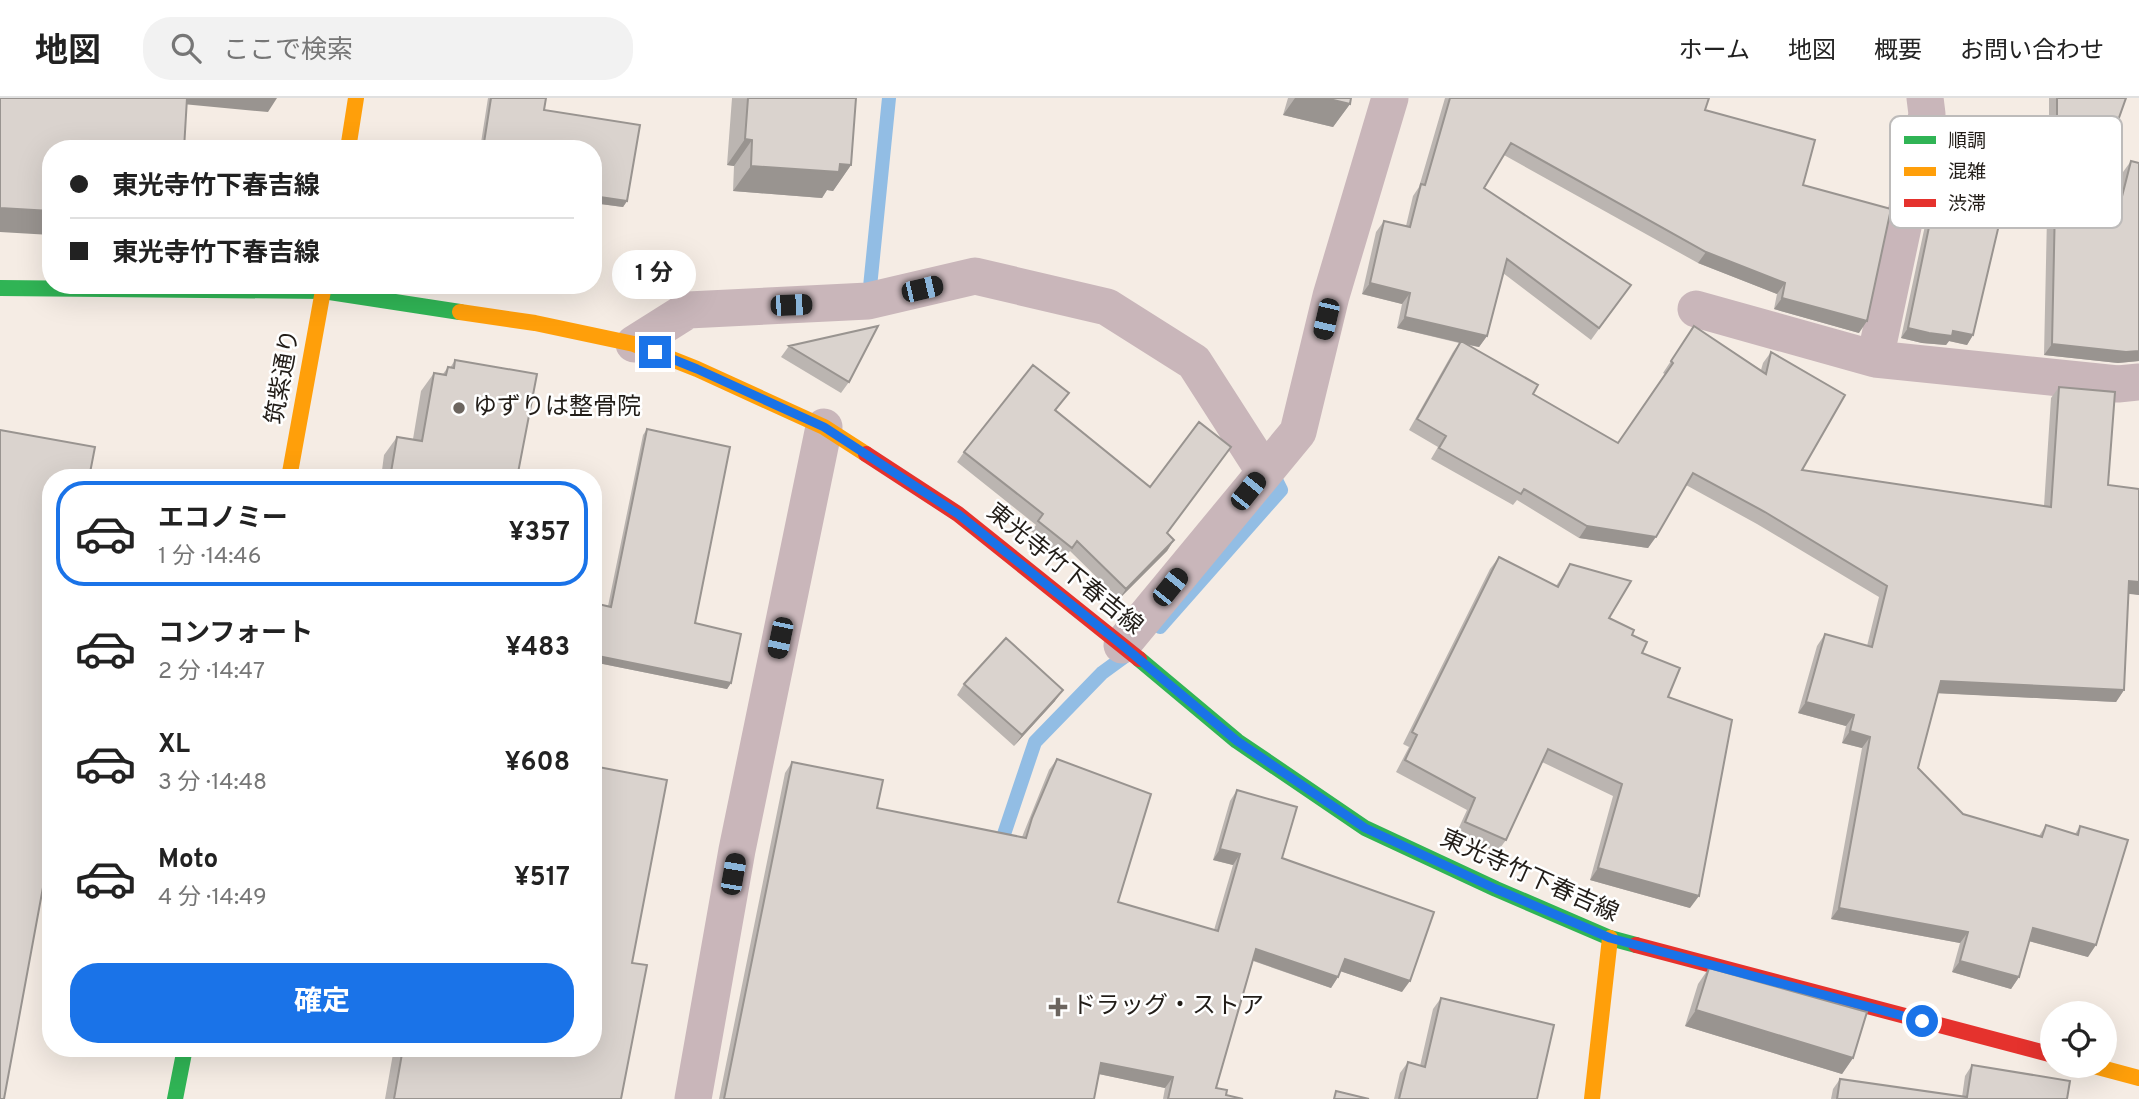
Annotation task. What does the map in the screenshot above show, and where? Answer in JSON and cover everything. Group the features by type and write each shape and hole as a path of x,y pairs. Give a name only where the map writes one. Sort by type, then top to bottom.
{"main road":[{"path":"349,140 356,98"},
{"name":"東光寺竹下春吉線","path":"0,288 42,288"},
{"name":"筑紫通り","path":"291,469 322,294"},
{"name":"東光寺竹下春吉線","path":"359,294 535,323 634,344 697,369 824,427 958,514 1237,741 1365,828 1496,889 1610,938 2040,1052"},
{"path":"1592,1099 1610,938"},
{"path":"176,1099 183,1057"},
{"path":"2117,1072 2139,1077"}],"street":[{"path":"1122,645 1298,432 1331,296 1390,98"},
{"path":"1925,98 1927,116"},
{"path":"1875,359 1903,228"},
{"path":"634,344 688,310 869,301 975,276 1107,307 1194,362 1264,471"},
{"path":"1696,309 1875,359 2118,384 2139,382"},
{"path":"694,1099 737,850 824,427"}],"building":[{"path":"0,98 187,98 185,140 42,140 42,210 0,208"},
{"path":"491,98 546,98 544,110 640,125 627,201 602,197 602,140 484,140"},
{"path":"748,98 856,98 851,165 840,164 839,172 751,166 752,140 745,139"},
{"path":"1325,98 1351,98 1350,104"},
{"path":"1450,98 1709,98 1705,110 1815,140 1803,185 1890,209 1890,214 1867,321 1782,298 1785,283 1706,252 1511,143 1484,188 1631,285 1599,328 1507,259 1487,336 1405,317 1410,293 1370,283 1384,221 1410,227 1421,184 1425,185"},
{"path":"2057,98 2126,98 2120,116 2057,116"},
{"path":"2131,161 2139,163 2139,351 2052,344 2055,228 2122,228 2122,196"},
{"path":"1929,228 1998,228 1973,335 1953,331 1952,336 1908,328"},
{"path":"878,326 849,382 789,346"},
{"path":"1694,326 1766,374 1771,352 1845,395 1802,470 2051,507 2059,387 2115,392 2108,485 2139,489 2139,582 2129,581 2124,690 1941,681 1918,768 1963,814 2042,837 2046,825 2078,835 2080,826 2128,840 2096,945 2033,928 2019,977 1960,961 1968,932 1839,908 1870,737 1850,731 1854,715 1806,702 1825,634 1872,647 1887,586 1765,512 1693,473 1656,537 1587,526 1524,489 1521,494 1439,448 1446,436 1417,419 1461,341 1538,385 1533,394 1618,443 1673,363 1671,361"},
{"path":"455,360 537,374 519,469 392,469 397,437 422,441 434,373 446,375 448,367 454,368"},
{"path":"1033,365 1069,393 1055,410 1150,487 1199,422 1231,447 1167,533 1174,540 1126,589 1077,541 1072,548 1038,521 1043,514 964,452"},
{"path":"647,429 730,447 695,623 741,634 731,683 602,657 602,605 611,607"},
{"path":"0,430 95,447 91,469 42,469 42,893 4,1099 0,1099"},
{"path":"1499,557 1558,587 1570,564 1631,581 1609,618 1634,630 1632,635 1647,642 1642,653 1680,668 1668,697 1732,720 1699,896 1598,868 1622,784 1548,749 1506,840 1465,822 1475,798 1405,760 1417,735 1412,732"},
{"path":"1006,638 1063,690 1022,735 964,684"},
{"path":"1057,759 1151,794 1118,902 1218,931 1240,854 1220,849 1237,790 1297,807 1282,858 1434,912 1410,981 1345,959 1338,977 1256,949 1216,1088 1227,1090 1226,1095 1243,1099 1168,1099 1173,1077 1101,1063 1094,1099 724,1099 792,762 883,780 877,808 1026,838"},
{"path":"602,768 667,780 632,963 647,965 621,1099 394,1099 401,1057 602,1057"},
{"path":"1709,968 1867,1012 1853,1058 1696,1010"},
{"path":"1441,998 1554,1025 1537,1099 1399,1099 1408,1062 1425,1067"},
{"path":"1972,1065 2070,1081 2067,1099 1837,1099 1840,1079 1967,1097"},
{"path":"1336,1091 1369,1099 1334,1099"}],"waterway":[{"path":"881,289 870,287 889,98"},
{"path":"1160,627 1281,490 1270,468"},
{"path":"999,849 1035,742 1102,673 1128,654"}],"traffic: fast":[{"path":"0,288 42,288"},
{"path":"343,294 460,312"},
{"path":"1139,659 1237,741 1365,828 1496,889 1610,938 1636,945"},
{"path":"175,1099 183,1057"}],"traffic: slow":[{"path":"349,140 356,98"},
{"path":"291,469 322,294"},
{"path":"460,312 535,323 634,344 697,369 824,427 866,454"},
{"path":"1592,1099 1610,938"},
{"path":"2117,1072 2139,1078"}],"traffic: jam":[{"path":"866,454 958,514 1139,659"},
{"path":"1636,945 2040,1052"}],"place":[{"name":"ゆずりは整骨院","path":"459,408"},
{"name":"ドラッグ・ストア","path":"1058,1007"}],"route":[{"path":"655,352 824,427 958,514 1237,741 1365,828 1610,938 1922,1021"}]}
